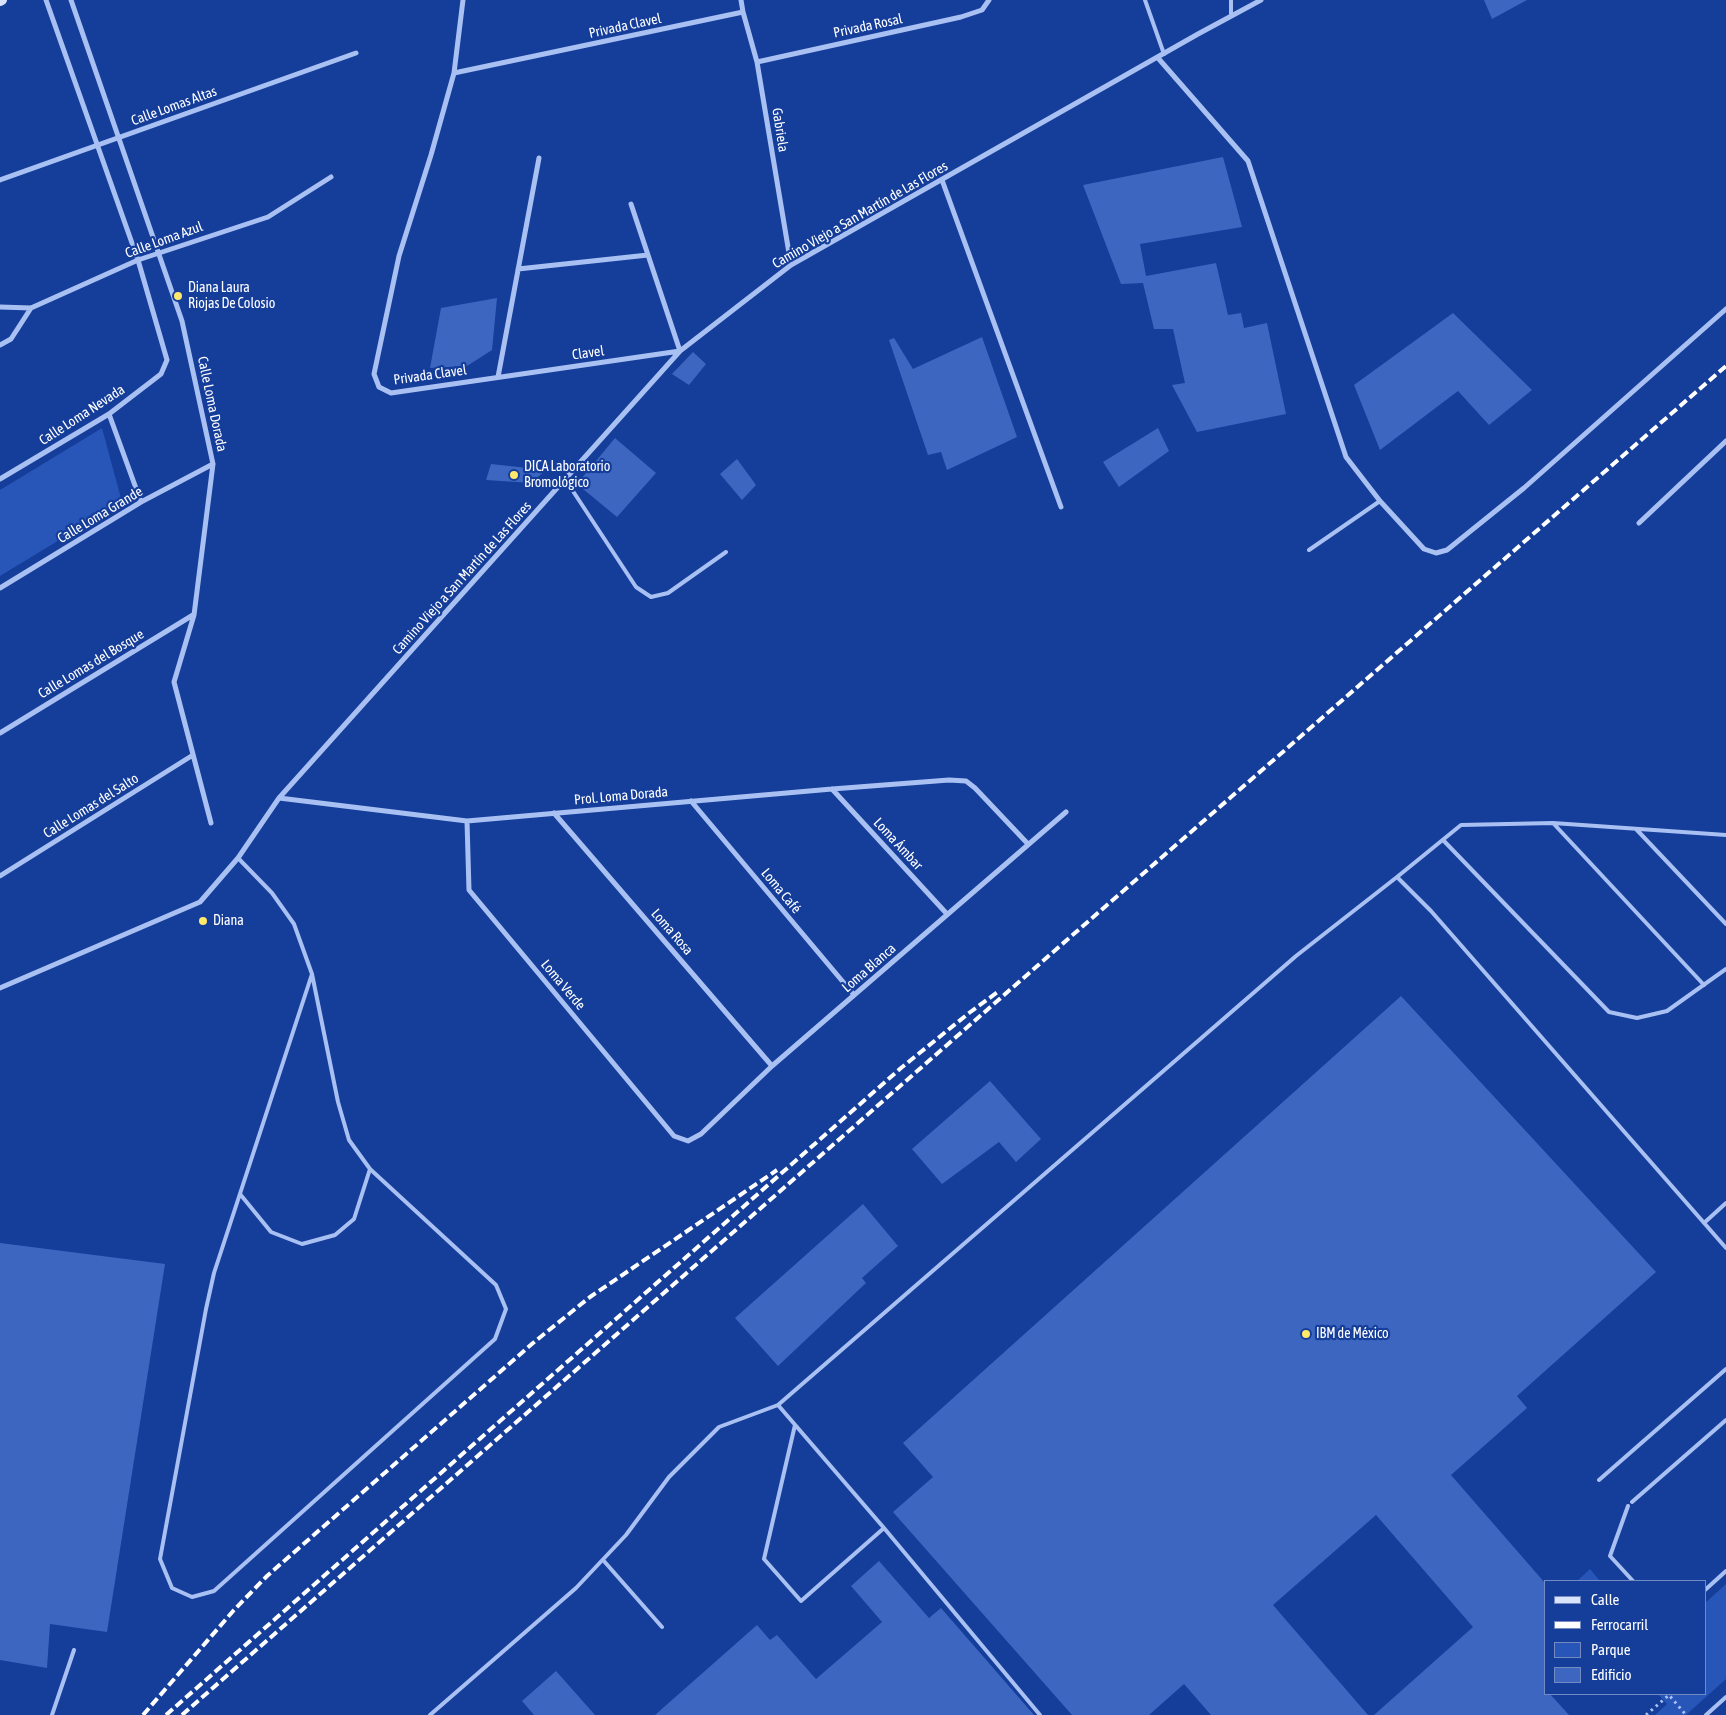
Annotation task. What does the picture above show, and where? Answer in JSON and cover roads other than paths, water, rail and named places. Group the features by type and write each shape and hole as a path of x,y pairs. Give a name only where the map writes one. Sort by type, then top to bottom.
{"street":[{"path":"46,0 138,260"},
{"name":"Calle Loma Dorada","path":"71,0 182,321 213,464 194,615 174,682 211,823"},
{"name":"Privada Clavel","path":"463,0 454,73 431,155 399,256 374,374 379,387 391,394 498,377"},
{"name":"Gabriela","path":"741,0 757,62 791,265"},
{"name":"Privada Rosal","path":"757,62 961,17 982,10 989,0"},
{"name":"Camino Viejo a San Martín de Las Flores","path":"0,988 200,902 238,858 280,798 680,351 791,265 1261,0"},
{"name":"Privada Clavel","path":"454,73 743,12"},
{"name":"Calle Lomas Altas","path":"0,180 356,53"},
{"path":"1158,58 1248,161 1346,457 1380,501 1424,549 1436,553 1447,550 1524,488 1726,309"},
{"path":"498,377 539,158"},
{"name":"Calle Loma Azul","path":"0,307 30,308 158,252 268,217 331,178"},
{"path":"942,180 1061,507"},
{"path":"631,204 680,351"},
{"path":"518,269 648,255"},
{"name":"Calle Loma Nevada","path":"0,479 109,414 161,374 167,360 138,260"},
{"path":"0,345 11,339 30,308"},
{"name":"Clavel","path":"498,377 680,351"},
{"path":"109,414 141,502"},
{"path":"1639,523 1726,441"},
{"name":"Calle Loma Grande","path":"0,588 141,502 213,464"},
{"name":"Calle Lomas del Bosque","path":"0,733 194,615"},
{"name":"Calle Lomas del Salto","path":"0,876 193,755"},
{"name":"Prol. Loma Dorada","path":"280,798 467,820 832,789 949,780 966,781 975,788 1028,844"},
{"name":"Loma Ámbar","path":"832,789 947,914"},
{"name":"Loma Café","path":"691,801 854,995"},
{"name":"Loma Blanca","path":"688,1141 701,1134 772,1066 1066,812"},
{"name":"Loma Rosa","path":"554,813 772,1066"},
{"name":"Loma Verde","path":"467,820 469,890 674,1136 688,1141"}],"lane":[{"path":"1144,0 1164,54"},
{"path":"1231,0 1231,16"},
{"path":"565,479 636,587 650,597 668,593 726,552"},
{"path":"1309,550 1380,501"},
{"path":"1553,823 1704,985"},
{"path":"430,1715 576,1588 626,1535 669,1477 719,1427 778,1405 1296,956 1461,825 1553,823 1726,835"},
{"path":"1636,828 1726,924"},
{"path":"1443,840 1609,1012 1637,1018 1668,1011 1726,969"},
{"path":"238,858 272,893 294,924 312,974 338,1102 349,1140 370,1169 496,1285 506,1309 495,1339 214,1591 192,1596 172,1588 160,1559 206,1309 214,1273 312,974"},
{"path":"1397,877 1431,911 1726,1248"},
{"path":"240,1194 271,1232 302,1244 335,1235 354,1219 370,1169"},
{"path":"1704,1224 1726,1203"},
{"path":"1598,1480 1726,1369"},
{"path":"778,1405 884,1528 1040,1715"},
{"path":"1632,1502 1726,1420"},
{"path":"795,1425 764,1559 801,1601 884,1528"},
{"path":"1628,1506 1610,1556 1632,1580"},
{"path":"603,1560 662,1627"},
{"path":"1706,1589 1726,1571"},
{"path":"52,1715 74,1650"},
{"path":"1706,1715 1726,1697"}],"railway":[{"path":"182,1715 1726,366"},
{"path":"166,1715 901,1068 999,991"},
{"path":"143,1715 234,1610 267,1576 533,1343 590,1297 777,1170"}],"place":[{"name":"Diana Laura Riojas De Colosio","path":"178,296"},
{"name":"DICA Laboratorio Bromológico","path":"514,475"},
{"name":"Diana","path":"203,921"},
{"name":"IBM de México","path":"1306,1334"}]}
